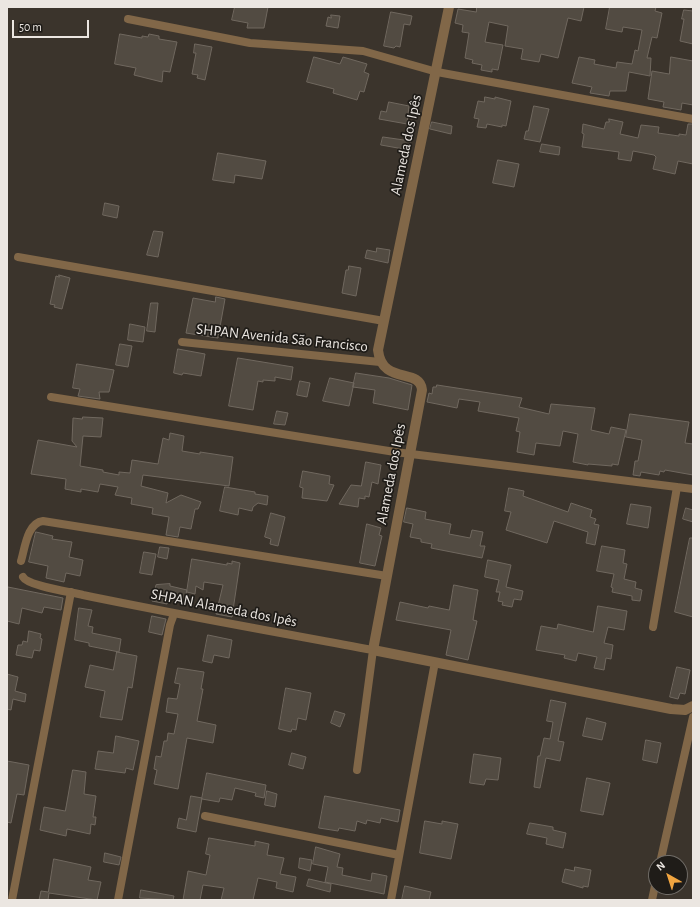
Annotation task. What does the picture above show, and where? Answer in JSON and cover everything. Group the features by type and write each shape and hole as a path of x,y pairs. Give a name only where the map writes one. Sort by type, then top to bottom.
{"street":[{"name":"Alameda dos Ipês","path":"373,650 422,387 416,379 388,370 380,362 378,350 437,72 449,7"},
{"path":"128,19 250,43 363,51 437,72 693,119"},
{"path":"18,257 384,321"},
{"name":"SHPAN Avenida São Francisco","path":"182,342 380,362"},
{"path":"51,396 410,453 693,489"},
{"path":"653,627 677,487"},
{"path":"21,560 32,526 38,521 43,521 387,576"},
{"name":"SHPAN Alameda dos Ipês","path":"23,577 28,582 174,614 373,650"},
{"path":"12,900 71,592"},
{"path":"118,900 169,632 174,614"},
{"path":"357,770 373,650 671,709 685,710 693,706"},
{"path":"391,900 435,662"},
{"path":"662,855 693,717"},
{"path":"205,816 399,855"}],"building":[{"path":"235,7 268,7 264,28 247,28 248,23 232,20"},
{"path":"477,7 584,7 581,21 568,18 558,58 541,54 539,62 521,59 523,49 505,46 508,26 489,22 485,42 503,45 498,70 492,69 492,72 481,70 482,65 472,63 473,60 465,58 469,33 462,32 463,25 455,23 458,9 476,12"},
{"path":"610,7 656,7 655,11 662,13 657,38 652,37 647,58 651,58 650,76 629,72 626,91 610,91 609,96 590,93 592,87 572,83 579,57 595,60 594,64 616,68 617,62 632,64 635,50 638,51 642,30 623,27 622,32 606,29"},
{"path":"684,10 693,11 693,44 680,41"},
{"path":"391,12 412,16 410,25 404,24 400,47 396,46 394,48 384,46"},
{"path":"331,15 340,16 338,28 326,26 328,17 331,18"},
{"path":"120,34 142,38 142,36 148,37 149,34 159,36 159,39 177,42 170,72 163,71 162,82 134,75 136,68 115,64"},
{"path":"195,44 212,47 205,80 197,78 198,75 192,74 196,53 194,53"},
{"path":"314,57 340,64 343,57 367,64 364,72 369,74 364,92 360,91 357,100 333,93 334,89 307,82"},
{"path":"671,57 693,61 693,105 682,103 681,110 663,107 664,102 648,99 652,71 669,74"},
{"path":"485,97 495,99 495,97 511,101 506,126 502,125 502,127 487,124 486,128 477,127 479,119 474,118 478,101 484,102"},
{"path":"389,102 409,106 407,124 379,119 381,111 386,112"},
{"path":"534,106 549,109 540,142 524,139 526,131 528,131"},
{"path":"609,119 623,122 620,134 638,138 641,125 659,127 658,133 679,136 679,134 686,135 688,124 693,124 693,164 678,161 675,174 653,169 656,157 654,155 633,151 631,161 618,159 619,152 582,147 584,134 582,133 583,124 604,129 606,122 609,122"},
{"path":"432,122 452,126 451,134 430,129"},
{"path":"383,137 411,141 409,150 381,145"},
{"path":"542,144 560,147 559,155 540,152"},
{"path":"218,153 266,161 262,179 235,175 234,183 213,180"},
{"path":"498,160 519,164 514,187 493,183"},
{"path":"105,203 119,206 117,218 103,215"},
{"path":"154,231 163,232 158,257 147,255"},
{"path":"377,248 390,250 388,263 365,258 367,250 376,252"},
{"path":"349,266 361,268 356,296 342,293 346,270 348,270"},
{"path":"59,275 70,278 62,309 54,307 55,305 50,304 56,276 59,277"},
{"path":"216,297 225,299 218,338 186,333 193,298 215,302"},
{"path":"151,303 158,303 155,332 147,331"},
{"path":"130,324 145,327 143,342 128,340"},
{"path":"120,344 132,346 128,367 116,365"},
{"path":"178,349 205,354 201,376 174,373"},
{"path":"238,358 293,367 291,380 275,377 275,381 258,381 253,410 229,406"},
{"path":"77,364 114,370 109,392 99,392 100,399 78,396 80,389 73,388"},
{"path":"356,373 389,378 412,385 408,410 373,403 375,390 353,387"},
{"path":"330,378 354,383 349,406 323,401"},
{"path":"300,381 310,383 307,397 297,395"},
{"path":"437,385 522,398 519,407 549,414 551,404 595,408 591,430 609,434 611,427 626,430 618,465 588,465 573,462 578,434 563,431 560,446 536,443 534,455 517,452 520,432 516,431 519,418 478,411 480,402 459,399 457,408 427,402 429,393 432,394 433,387 436,387"},
{"path":"277,411 288,413 285,425 274,424"},
{"path":"630,414 689,422 685,443 693,444 693,475 665,470 664,472 660,471 659,475 641,472 640,476 633,475 635,461 638,461 642,440 626,437"},
{"path":"83,417 103,418 101,437 83,436 80,466 103,470 103,472 119,475 119,472 130,473 132,460 158,464 163,438 169,440 170,433 184,436 182,451 233,457 229,486 143,475 141,486 168,493 166,503 181,495 201,502 198,509 195,509 191,529 180,527 178,537 166,535 169,517 152,514 153,508 131,504 132,498 115,495 118,487 100,484 98,492 81,489 81,492 65,489 66,479 31,474 38,440 77,447 72,441 73,418 82,419"},
{"path":"366,462 381,465 378,484 372,482 369,497 365,496 365,499 359,498 358,507 339,504 351,485 361,486"},
{"path":"303,471 330,476 329,484 334,485 327,501 302,498 303,488 300,487"},
{"path":"225,487 255,492 255,494 268,496 267,505 258,503 253,507 252,511 239,508 238,515 220,511"},
{"path":"509,488 524,491 523,496 568,512 571,503 592,510 590,517 596,519 594,524 599,525 595,545 586,543 588,532 554,521 547,543 506,530 511,512 505,511"},
{"path":"631,504 651,507 648,528 627,524"},
{"path":"407,508 426,512 425,519 451,524 449,534 470,538 472,530 483,532 480,546 485,546 482,558 431,548 432,544 421,542 421,539 410,537 413,524 404,522"},
{"path":"686,508 693,510 693,522 683,519"},
{"path":"271,513 285,517 278,546 270,544 271,539 265,537"},
{"path":"367,524 381,528 379,535 382,536 375,566 360,563"},
{"path":"36,532 53,536 52,539 72,542 69,557 83,560 80,576 66,573 64,582 46,578 48,566 29,562"},
{"path":"690,538 693,538 693,617 675,612"},
{"path":"602,546 625,550 623,563 627,564 624,579 636,582 635,588 642,590 640,601 632,600 632,596 612,592 613,588 611,587 614,574 597,571"},
{"path":"160,547 169,548 167,559 158,557"},
{"path":"144,552 156,554 152,575 140,573"},
{"path":"192,559 227,565 227,563 232,564 232,561 240,563 232,617 216,614 223,585 204,582 203,590 196,586 195,594 187,592"},
{"path":"488,560 511,565 506,587 523,591 521,600 514,599 512,607 502,605 503,602 498,601 500,592 496,592 499,580 485,577"},
{"path":"170,584 170,586 187,590 184,602 168,599 167,604 152,601 156,585"},
{"path":"454,585 478,590 473,620 477,621 468,660 446,655 451,630 396,620 400,602 428,608 429,606 449,610"},
{"path":"8,587 63,598 61,610 44,607 42,613 22,608 19,624 7,621"},
{"path":"598,606 627,611 624,630 608,627 604,643 613,645 611,659 606,658 604,670 594,668 597,657 578,653 576,661 564,658 565,655 536,650 541,626 557,629 558,624 593,632"},
{"path":"79,608 92,610 88,626 93,627 92,633 121,639 119,652 89,646 89,643 75,640"},
{"path":"152,616 166,619 162,635 149,632"},
{"path":"29,631 41,634 40,638 42,639 40,651 34,650 32,658 16,655 18,645 22,645 23,641 27,642"},
{"path":"208,635 232,640 229,658 214,655 212,663 203,661"},
{"path":"117,652 137,656 132,688 128,687 122,720 100,717 105,691 85,687 90,665 113,670"},
{"path":"677,667 690,670 685,694 680,693 678,699 670,697"},
{"path":"178,668 204,672 201,689 203,689 197,721 216,725 213,743 187,738 178,789 154,784 157,770 154,769 156,756 161,757 164,741 167,741 168,733 174,734 178,714 166,712 168,698 177,699 180,684 175,683"},
{"path":"7,674 18,677 15,691 26,694 25,702 13,699 11,710 7,709"},
{"path":"286,688 311,693 306,720 298,718 296,730 292,729 291,732 279,729"},
{"path":"551,700 566,703 558,741 564,742 560,761 546,758 540,788 534,787 538,756 540,756 544,738 550,739 553,722 547,721"},
{"path":"335,711 345,714 340,727 331,723"},
{"path":"587,718 606,723 602,740 583,736"},
{"path":"116,736 139,741 133,770 126,768 125,773 95,769 98,751 113,753"},
{"path":"646,740 661,743 657,763 643,760"},
{"path":"292,753 306,757 303,769 289,765"},
{"path":"474,754 501,758 498,780 486,779 484,785 470,783"},
{"path":"7,761 29,765 24,795 17,794 11,823 7,822"},
{"path":"73,770 86,772 84,794 96,796 93,817 96,817 95,825 91,824 90,834 67,829 66,836 40,830 44,807 65,811"},
{"path":"207,773 266,785 264,798 255,796 256,793 235,788 232,800 220,798 219,802 202,799"},
{"path":"587,778 610,783 603,815 581,811"},
{"path":"267,791 277,794 275,807 265,805"},
{"path":"191,796 202,798 196,832 177,828 179,818 186,820"},
{"path":"325,796 400,810 398,822 381,818 380,823 367,820 366,824 357,821 355,831 339,828 338,831 319,828"},
{"path":"425,821 442,824 442,821 458,824 451,859 420,853"},
{"path":"530,823 553,827 553,830 566,833 563,848 546,844 547,838 527,834"},
{"path":"209,838 255,846 255,841 269,844 267,855 284,858 280,874 296,877 293,892 276,888 277,882 258,878 253,900 221,900 224,888 203,885 200,900 183,900 188,871 206,875 210,855 206,854"},
{"path":"316,847 340,854 337,867 343,868 342,875 371,881 372,873 387,876 384,894 325,882 328,867 313,864"},
{"path":"105,853 121,857 119,865 104,862"},
{"path":"300,858 312,860 310,871 299,868"},
{"path":"54,859 91,867 88,880 101,882 97,900 49,893 48,900 39,900 41,891 48,892"},
{"path":"575,867 591,870 588,887 583,886 583,888 562,882 565,869 574,871"},
{"path":"309,879 331,884 330,892 307,886"},
{"path":"405,886 431,892 429,900 402,900"},
{"path":"141,890 174,896 173,900 140,898"}]}
